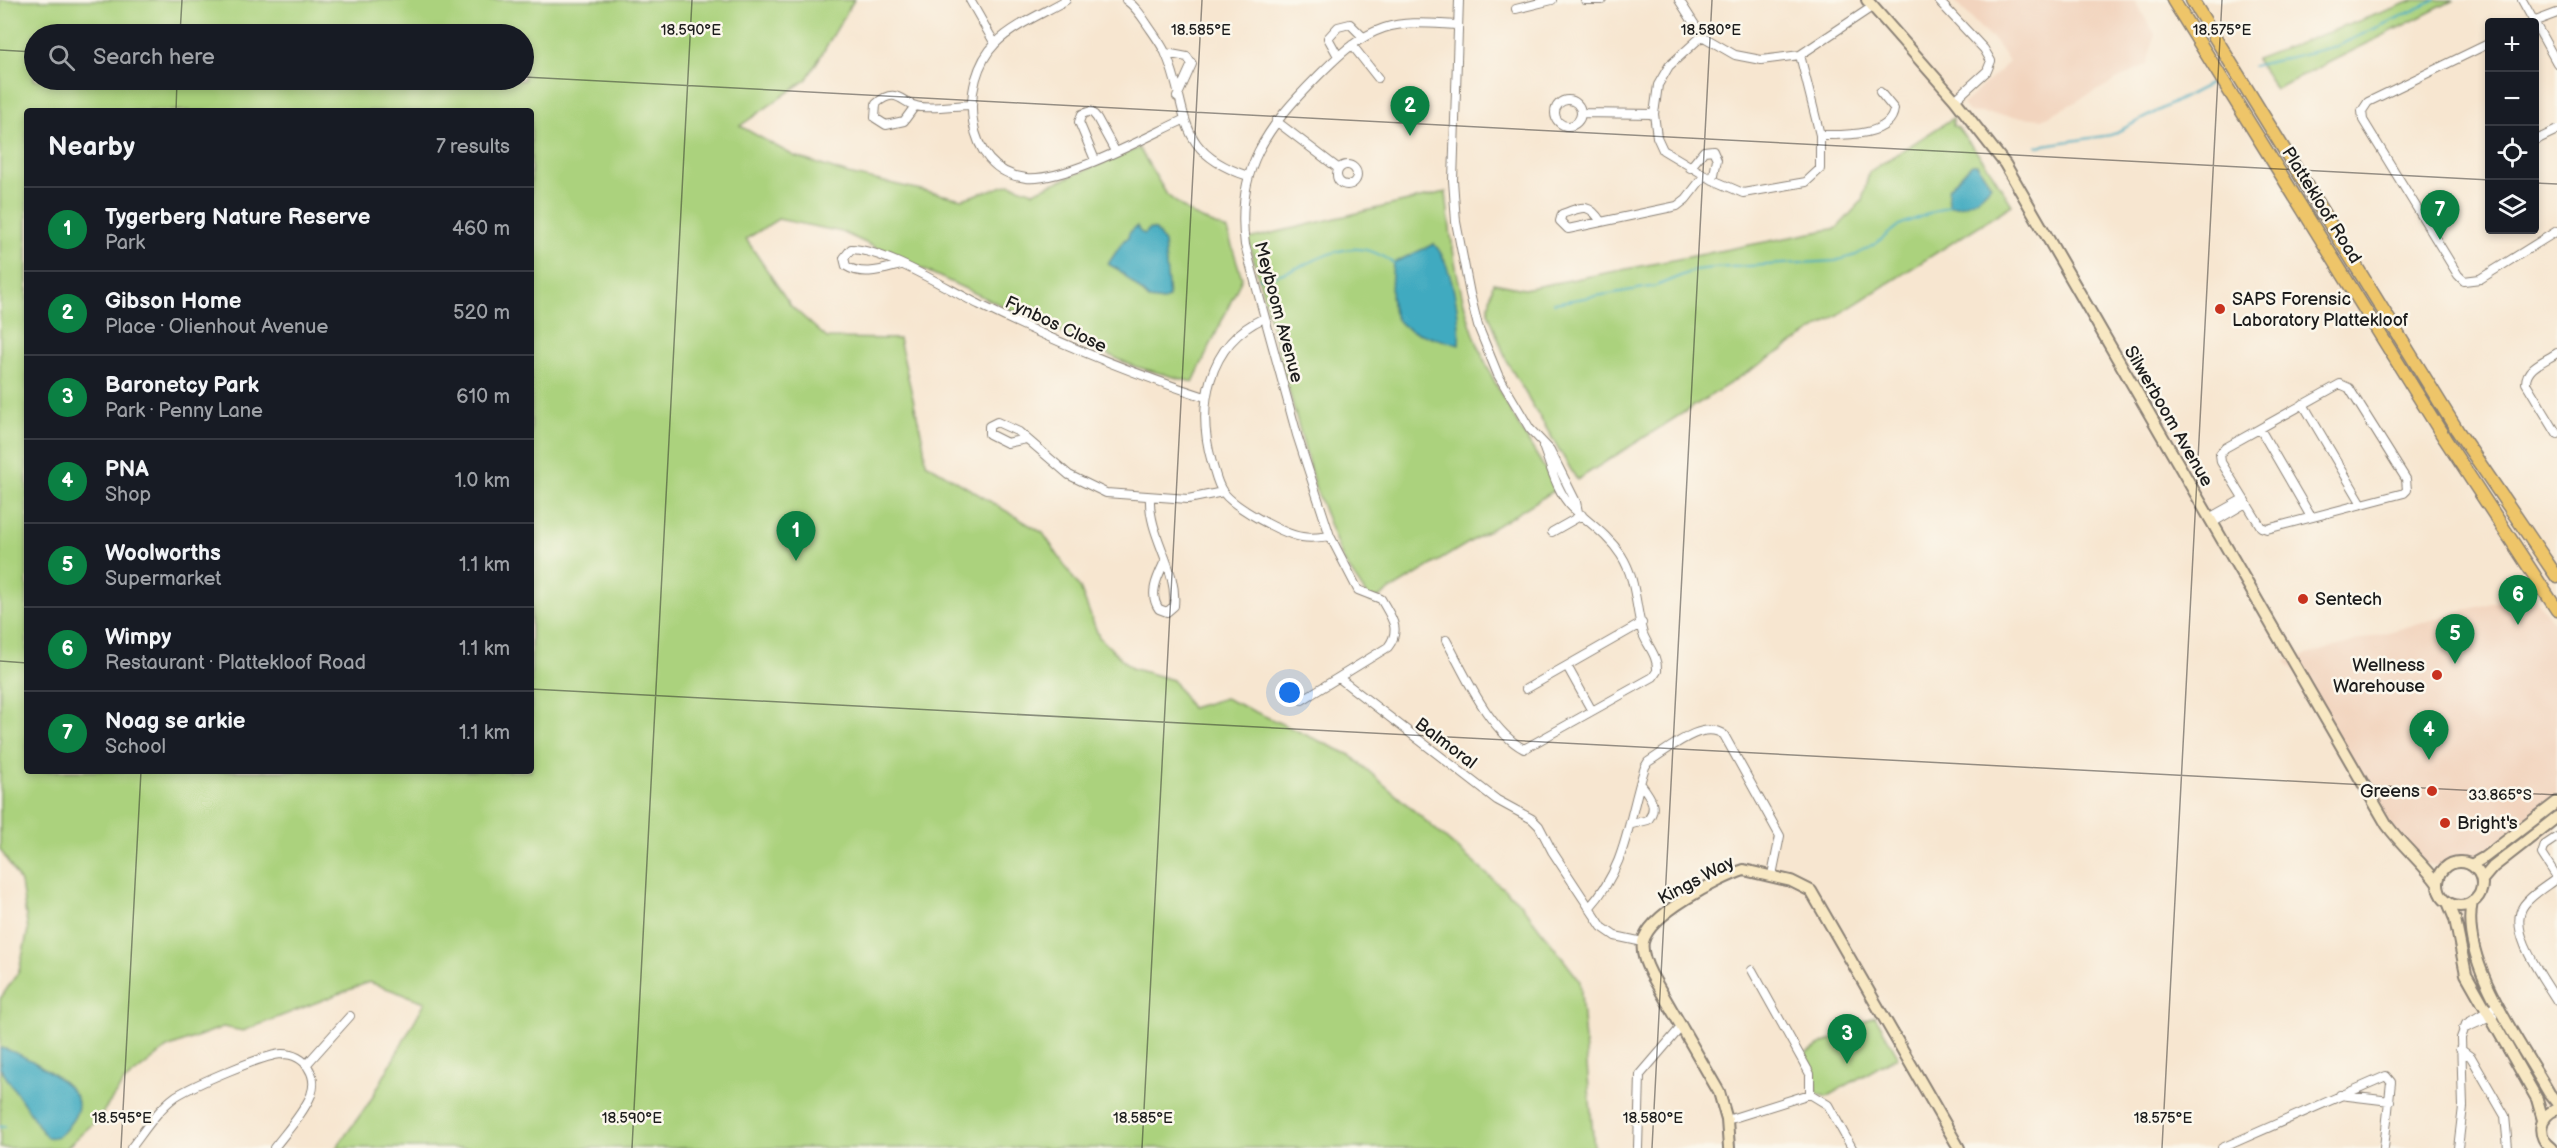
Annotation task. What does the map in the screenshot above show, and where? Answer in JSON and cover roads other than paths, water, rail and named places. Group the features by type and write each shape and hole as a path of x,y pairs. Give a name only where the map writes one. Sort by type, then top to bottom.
{"main road":[{"name":"Plattekloof Road","path":"2173,0 2445,439 2557,610"},
{"name":"Plattekloof Road","path":"2192,0 2457,430 2557,577"}],"street":[{"path":"970,0 995,44"},
{"path":"1066,0 995,44 977,78 970,105 981,148 988,159 1015,176 1041,177 1095,160 1183,120"},
{"path":"1446,640 1482,706 1514,743 1524,749 1653,677 1658,667 1644,636 1633,579 1623,557 1597,526 1580,513 1561,480 1550,450 1543,446 1517,409 1498,375 1478,326 1465,272 1453,180 1459,0"},
{"path":"1516,9 1552,0"},
{"path":"1585,0 1602,0"},
{"path":"1679,0 1702,36 1722,49 1748,59 1774,60 1800,55 1869,4"},
{"path":"1938,0 1984,49 1991,61 1987,70 1955,100"},
{"path":"2522,0 2532,18"},
{"path":"1131,1 1166,53 1183,120 1202,150 1214,161 1248,176"},
{"name":"Silwerboom Avenue","path":"1869,4 1955,100 1991,145 2017,184 2387,825 2438,884"},
{"path":"2539,20 2557,13"},
{"path":"1338,56 1328,38 1338,27 1350,24 1362,36"},
{"name":"Meyboom Avenue","path":"1339,678 1383,651 1393,642 1396,624 1381,599 1358,590 1330,536 1312,487 1264,318 1243,232 1243,208 1248,176 1260,146 1276,121 1338,56 1362,36 1402,24 1458,25"},
{"path":"2539,31 2557,63"},
{"path":"1702,36 1663,73 1656,91 1654,114 1657,136 1663,150 1690,168 1743,193 1806,182 1820,169 1822,152 1820,135 1800,55"},
{"path":"1352,45 1378,78"},
{"path":"2485,45 2368,102 2362,111 2363,120 2458,275 2464,281 2480,279 2557,231"},
{"path":"1166,53 1187,57 1192,64 1178,97"},
{"path":"1820,135 1862,135 1892,118 1894,110 1880,92"},
{"path":"915,106 904,121 886,125 875,118 876,104 886,98 903,98 915,106 970,105"},
{"path":"1095,160 1079,122 1082,114 1086,112 1094,113 1115,151"},
{"path":"1581,113 1654,114"},
{"path":"1276,121 1339,169"},
{"path":"2539,139 2557,130"},
{"path":"1690,168 1704,151 1713,150 1717,159 1713,180"},
{"path":"1602,222 1595,211 1587,208 1562,214 1560,221 1569,229 1602,222 1677,206 1686,199 1704,176"},
{"name":"Fynbos Close","path":"901,265 874,271 858,271 846,266 844,258 847,251 856,249 901,265 1114,367 1205,397"},
{"path":"1264,318 1242,328 1235,335 1221,357 1205,397 1205,435 1222,492 1256,516 1293,535 1309,538 1330,536"},
{"path":"2557,353 2533,368 2526,377 2526,383 2557,434"},
{"path":"2336,385 2347,386 2406,479 2408,485 2404,493 2265,529 2259,524 2221,462 2220,454 2225,448 2303,404 2336,385"},
{"path":"2303,404 2362,504"},
{"path":"2260,429 2311,517"},
{"path":"1026,439 1069,475 1094,489 1117,495 1188,498 1222,492"},
{"path":"1150,497 1150,518 1165,561 1175,599 1174,606 1167,612 1159,609 1154,597 1156,583 1165,561"},
{"path":"2210,520 2245,501"},
{"path":"1552,532 1580,513"},
{"path":"1526,689 1642,623"},
{"path":"1567,666 1592,711"},
{"path":"1302,700 1339,678"},
{"name":"Balmoral","path":"1339,678 1497,801 1526,815 1539,826 1552,851 1589,908"},
{"path":"1729,1148 1727,1120 1719,1092 1645,962 1643,942 1608,932 1589,908 1598,898 1617,862 1632,824 1648,762 1699,731 1709,729 1720,732 1780,836 1772,875"},
{"path":"1632,824 1648,820 1653,811 1652,801 1641,783"},
{"path":"2471,865 2557,802"},
{"path":"2482,880 2493,867 2557,817"},
{"path":"2557,837 2545,845 2542,854 2557,878 2524,905 2519,934 2557,1001"},
{"path":"2421,863 2462,862 2478,871 2482,880 2480,894 2472,902 2460,906 2448,902"},
{"path":"2450,864 2442,872 2438,884 2454,916 2465,970 2537,1099 2543,1120 2541,1130 2546,1145"},
{"name":"Kings Way","path":"1643,942 1650,927 1663,914 1744,870 1772,875 1806,886 1959,1148"},
{"path":"2472,902 2470,924 2475,954 2482,976 2549,1093 2557,1102"},
{"path":"1752,970 1810,1074 1810,1094"},
{"path":"2458,1148 2463,1107 2460,1049 2463,1029 2500,1007"},
{"path":"306,1065 350,1016"},
{"path":"1638,1148 1640,1075 1682,1026"},
{"path":"2460,1049 2471,1057 2505,1116 2508,1148"},
{"path":"131,1148 163,1107 190,1088 273,1055 289,1054 306,1065 312,1076 311,1095 274,1148"},
{"path":"2222,1148 2386,1076 2391,1080 2384,1148"},
{"path":"1727,1120 1810,1094 1828,1105 1852,1148"},
{"path":"2339,1095 2390,1101"},
{"path":"2543,1120 2557,1109"}],"water":[{"path":"1972,164 1977,164 1991,185 1972,201 1949,206 1948,189"},
{"path":"1137,226 1140,232 1145,234 1149,229 1156,230 1164,243 1169,297 1163,301 1149,299 1119,270 1108,264 1124,240 1128,238 1129,233"},
{"path":"1434,244 1446,264 1454,292 1459,345 1409,330 1400,324 1392,303 1393,263"},
{"path":"0,1048 20,1055 46,1069 68,1087 75,1096 78,1104 76,1113 67,1128 59,1135 46,1137 0,1068"}],"waterway":[{"path":"2253,66 2337,46 2436,0"},
{"path":"2037,146 2111,135 2210,84"},
{"path":"1554,303 1656,286 1695,270 1835,261 1856,255 1877,243 1899,225 1949,206"},
{"path":"1260,278 1278,275 1343,250 1359,249 1376,253 1393,263"},
{"path":"0,1127 5,1126"}],"place":[{"name":"Gibson Home","path":"1410,136"},
{"name":"Noag se arkie","path":"2440,240"},
{"name":"SAPS Forensic Laboratory Plattekloof","path":"2220,309"},
{"name":"Tygerberg Nature Reserve","path":"796,561"},
{"name":"Sentech","path":"2303,599"},
{"name":"Wimpy","path":"2518,625"},
{"name":"Woolworths","path":"2455,664"},
{"name":"Wellness Warehouse","path":"2437,675"},
{"name":"PNA","path":"2429,760"},
{"name":"Greens","path":"2432,791"},
{"name":"Bright's","path":"2445,823"},
{"name":"Baronetcy Park","path":"1847,1064"}]}
